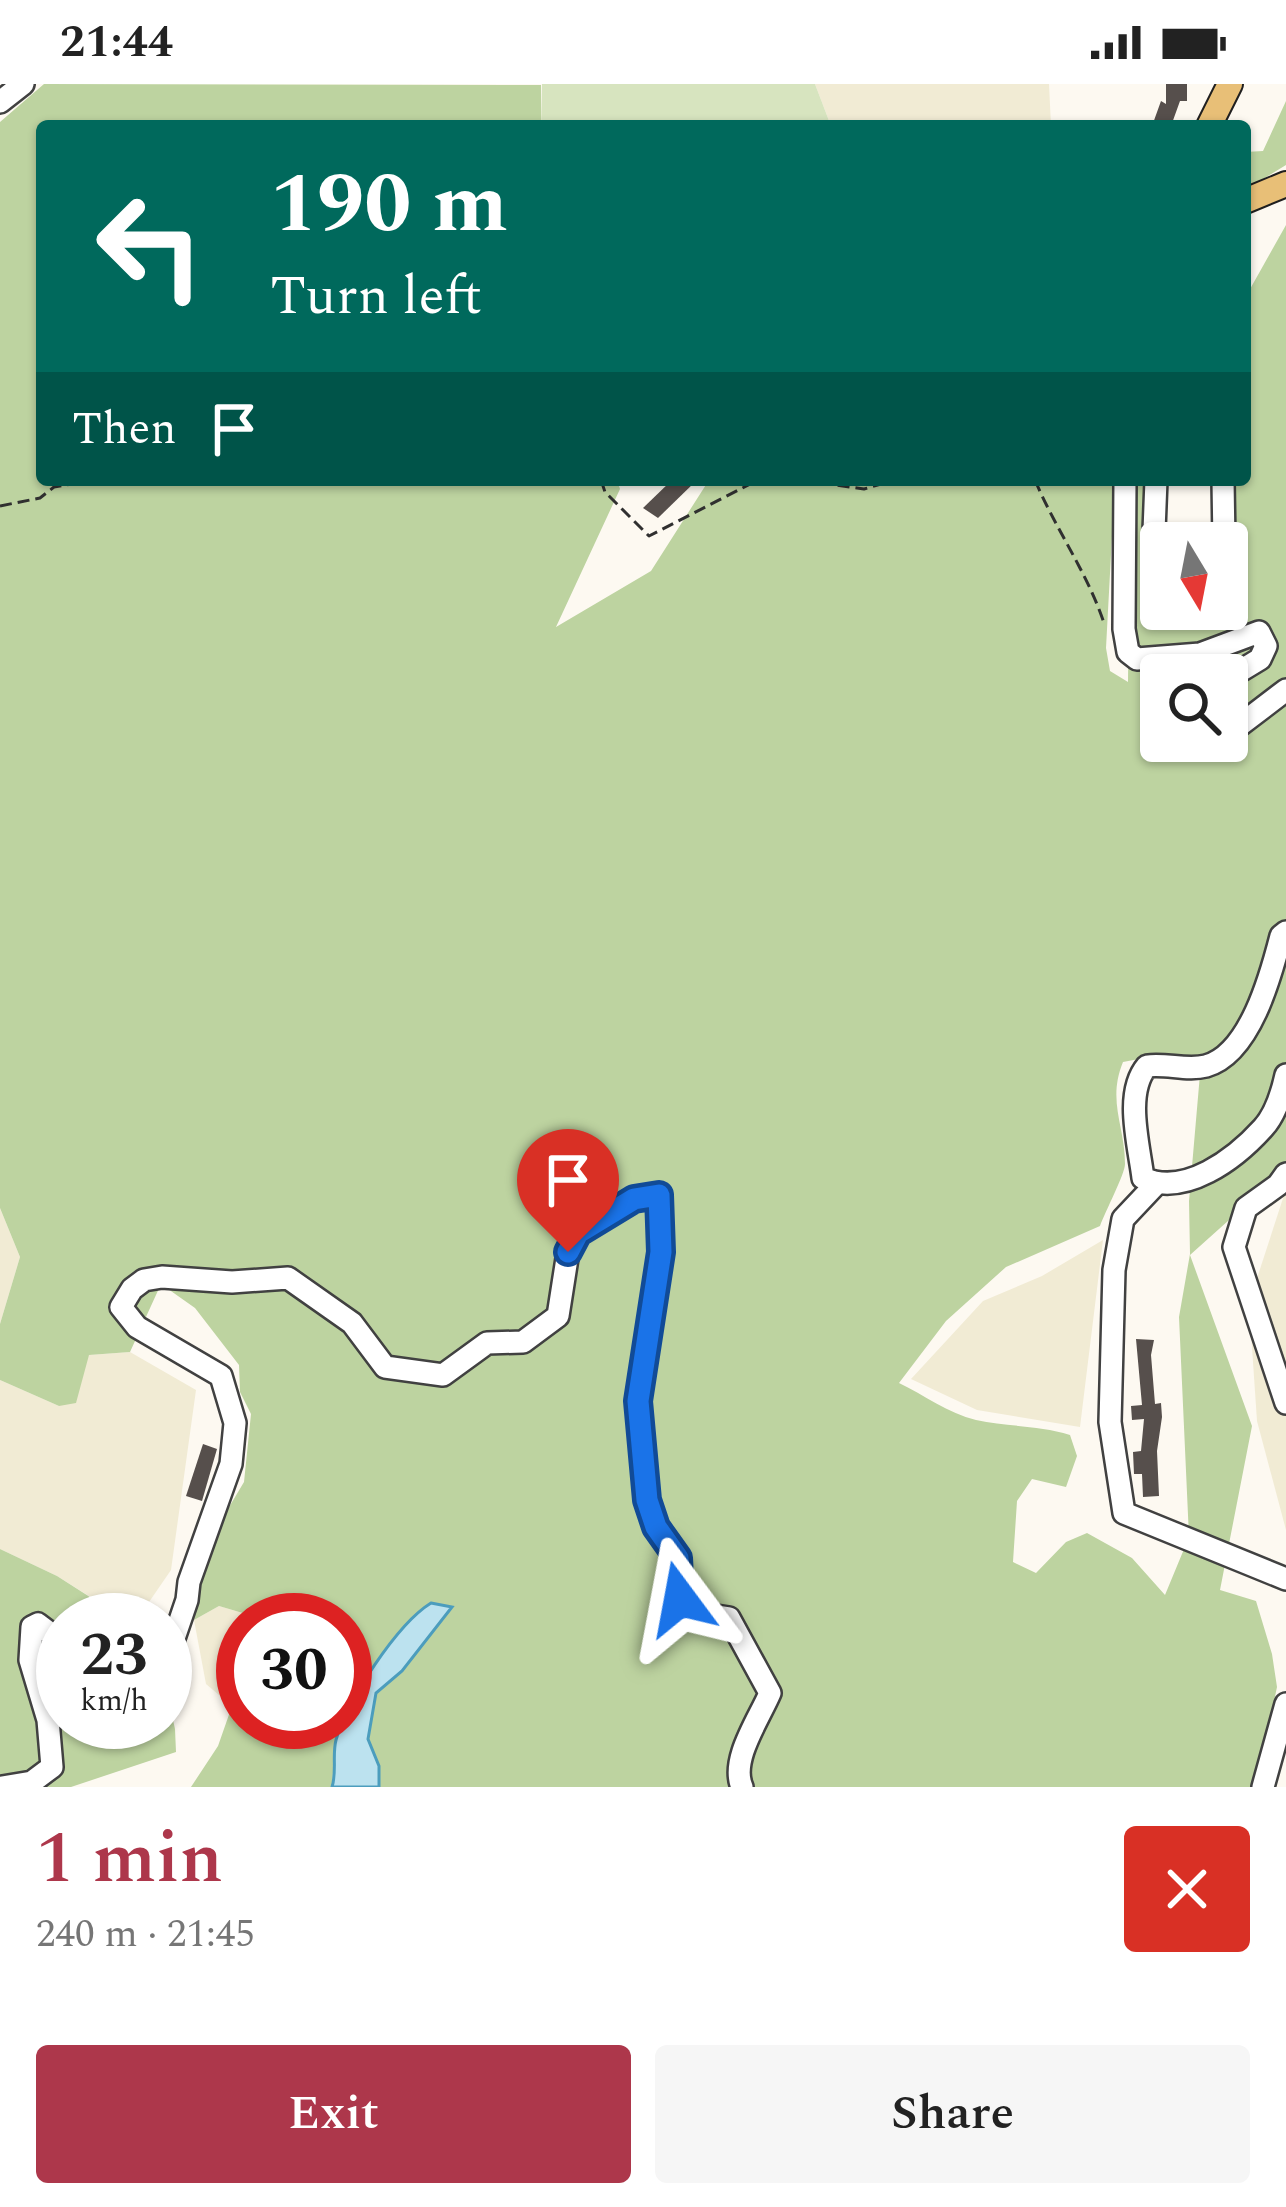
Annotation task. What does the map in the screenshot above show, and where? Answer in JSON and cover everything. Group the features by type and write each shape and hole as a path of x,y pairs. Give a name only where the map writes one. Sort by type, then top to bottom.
{"main road":[{"path":"1212,120 1230,84"},
{"path":"1251,199 1286,184"}],"street":[{"path":"0,102 23,84"},
{"path":"1125,486 1124,628 1128,652 1140,659"},
{"path":"1154,522 1156,486"},
{"path":"1223,486 1224,522"},
{"path":"1200,654 1259,632 1266,646 1260,659 1248,666"},
{"path":"1248,719 1286,690"},
{"path":"1286,932 1281,935 1266,995 1226,1057 1204,1066 1147,1066 1138,1077 1135,1099 1143,1178 1156,1184 1201,1177 1265,1127 1281,1097 1286,1075"},
{"path":"1286,1174 1246,1208 1234,1246 1286,1403"},
{"path":"1156,1184 1123,1220 1114,1270 1110,1422 1124,1513 1286,1579"},
{"path":"188,1593 231,1464 236,1423 221,1376 137,1327 121,1307 132,1289 144,1280 162,1277 232,1282 288,1278 352,1323 385,1367 443,1375 487,1343 523,1342 558,1316 568,1252 578,1233 634,1199 659,1195 661,1252 638,1401 647,1500 656,1527 678,1558 680,1599 703,1614 729,1618 770,1693 740,1762 737,1775 742,1787"},
{"path":"36,1625 32,1627 30,1660 36,1679"},
{"path":"1263,1787 1286,1704"},
{"path":"2,1787 32,1782 52,1767 51,1749"}],"path":[{"path":"0,506 40,498 60,486"},
{"path":"603,486 649,536 746,486"},
{"path":"843,486 875,486"},
{"path":"1038,486 1063,539 1086,573 1106,627"}],"shaded area":[{"path":"815,84 1049,84 1051,120 829,120"},
{"path":"1286,1189 1286,1530 1257,1421 1249,1303"},
{"path":"0,1208 20,1257 0,1324"},
{"path":"1103,1240 1080,1427 977,1410 911,1379 983,1301 1042,1276"},
{"path":"130,1352 196,1390 171,1570 155,1593 84,1593 0,1549 0,1380 59,1406 89,1355"},
{"path":"216,1608 216,1692 206,1684 194,1620"}],"green space":[{"path":"44,84 541,85 541,120 36,120 36,486 619,486 556,627 651,571 705,486 1115,486 1106,648 1110,671 1128,682 1130,486 1143,486 1147,522 1140,522 1140,630 1248,630 1248,522 1224,522 1223,486 1251,486 1251,287 1286,225 1286,1169 1190,1255 1252,1426 1220,1590 1256,1601 1272,1654 1277,1687 1256,1787 752,1787 747,1776 750,1750 777,1685 757,1658 741,1619 727,1609 704,1607 685,1593 687,1563 654,1509 642,1401 665,1253 656,1254 634,1393 642,1511 667,1558 676,1606 724,1620 763,1695 732,1777 739,1787 379,1787 379,1766 372,1749 376,1693 402,1671 451,1607 431,1603 419,1612 372,1669 372,1593 216,1593 216,1608 194,1620 201,1554 244,1482 251,1414 240,1392 239,1365 195,1308 161,1284 130,1352 89,1355 76,1403 59,1406 0,1380 0,1324 20,1257 0,1208 0,122","holes":["1189,1055 1200,1074 1189,1201 1190,1254 1179,1317 1189,1537 1165,1595 1132,1558 1087,1533 1066,1542 1036,1573 1013,1562 1017,1501 1032,1479 1066,1487 1077,1456 1070,1435 966,1417 899,1383 946,1321 1006,1267 1100,1226 1125,1164 1117,1101 1123,1062"]},
{"path":"542,84 815,84 829,120 541,120"},
{"path":"1286,101 1286,165 1251,186 1251,152 1263,151"},
{"path":"0,1549 84,1593 36,1593 36,1749 176,1752 71,1787 0,1787"},
{"path":"216,1749 335,1749 332,1787 191,1787"}],"water":[{"path":"431,1603 452,1607 402,1671 376,1693 372,1716 372,1668"},
{"path":"372,1749 379,1766 379,1787 332,1787 334,1752"}],"building":[{"path":"1166,84 1187,84 1187,101 1180,101 1173,120 1154,120 1161,101 1166,104"},
{"path":"666,486 691,486 658,518 643,508"},
{"path":"1136,1339 1154,1340 1155,1404 1161,1403 1162,1417 1157,1451 1159,1496 1143,1497 1142,1474 1134,1474 1133,1452 1141,1451 1144,1419 1132,1420 1131,1406 1142,1405"},
{"path":"203,1444 217,1449 202,1501 186,1496"}],"route":[{"path":"568,1252 578,1233 634,1199 659,1195 661,1252 638,1401 647,1500 656,1527 678,1558 680,1599"}]}
